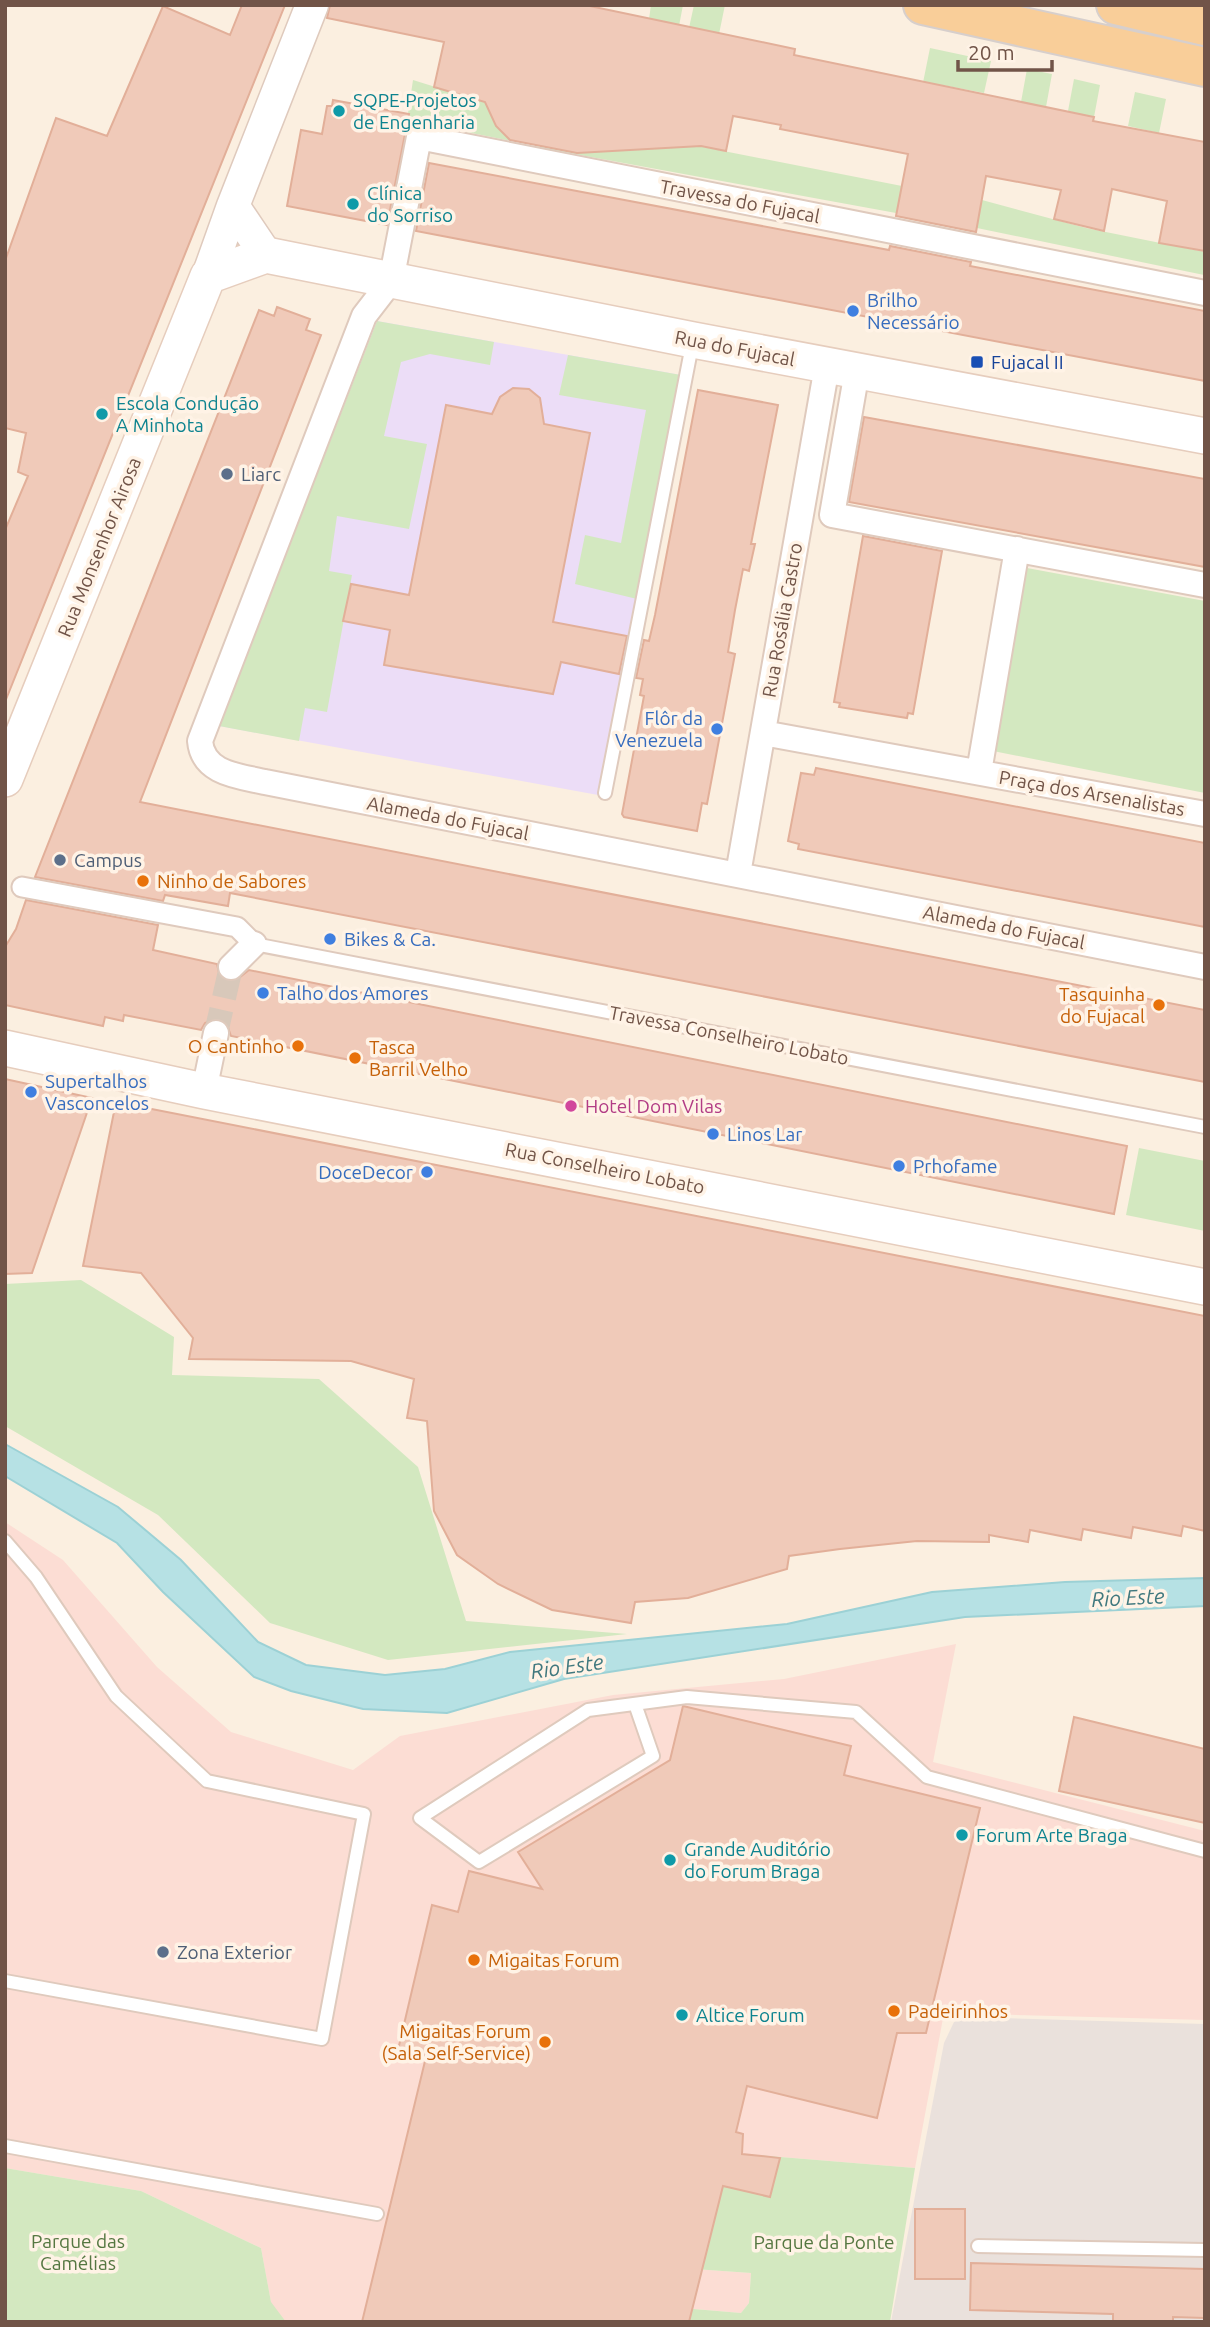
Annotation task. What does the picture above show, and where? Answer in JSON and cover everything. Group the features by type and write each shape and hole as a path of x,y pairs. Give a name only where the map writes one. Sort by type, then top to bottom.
{"main road":[{"path":"923,5 1205,67"},
{"path":"1116,5 1205,26"},
{"path":"208,276 266,255"},
{"name":"Rua do Fujacal","path":"266,255 693,340 1205,436"},
{"name":"Rua Monsenhor Airosa","path":"5,779 208,276"},
{"name":"Rua Conselheiro Lobato","path":"5,1048 204,1091 1205,1287"}],"street":[{"path":"297,43 303,5"},
{"path":"208,276 312,5"},
{"name":"Travessa do Fujacal","path":"391,281 419,137 1205,293"},
{"path":"233,206 266,255"},
{"name":"Alameda do Fujacal","path":"391,281 365,316 200,738 201,752 214,769 243,777 1205,967"},
{"path":"842,368 832,515 1205,584"},
{"name":"Rua Rosália Castro","path":"738,874 762,733 842,368"},
{"name":"Praça dos Arsenalistas","path":"979,772 1017,549"},
{"name":"Praça dos Arsenalistas","path":"762,733 1205,814"},
{"name":"Travessa Conselheiro Lobato","path":"22,887 237,927 254,944"},
{"path":"231,967 254,944"},
{"path":"204,1091 216,1033"}],"lane":[{"path":"605,793 693,340"},
{"name":"Travessa Conselheiro Lobato","path":"254,944 1205,1127"},
{"path":"5,1541 36,1577 116,1696 206,1781 364,1814 322,2039 5,1981"},
{"path":"635,1704 653,1756 479,1862 420,1818 588,1710 687,1697 856,1712 927,1777 1205,1851"},
{"path":"5,2146 377,2214"},
{"path":"978,2246 1205,2250"}],"shaded area":[{"path":"377,321 681,375 598,795 219,726"},
{"path":"5,1522 63,1560 157,1667 231,1732 353,1770 400,1736 613,1695 784,1679 956,1644 933,1762 1205,1831 1205,2020 944,2013 915,2168 742,2154 694,2269 751,2273 749,2303 741,2313 683,2308 681,2322 284,2322 272,2308 261,2248 141,2191 5,2168"},
{"path":"965,2017 1205,2024 1205,2322 891,2322 944,2043 954,2022"}],"green space":[{"path":"651,5 683,5 679,26 649,19"},
{"path":"694,5 725,5 719,34 689,28"},
{"path":"930,48 991,61 984,93 942,85 929,145 911,142"},
{"path":"1027,69 1052,74 1046,107 1021,102"},
{"path":"1074,79 1100,85 1094,117 1068,111"},
{"path":"413,80 474,99 482,96 496,126 511,141 407,120"},
{"path":"1135,92 1166,99 1159,133 1128,126"},
{"path":"693,145 902,186 896,213 531,146 592,152"},
{"path":"982,200 1086,228 1205,252 1204,275 977,228"},
{"path":"377,321 494,342 490,365 430,354 401,362 384,436 427,444 409,529 337,516 329,571 352,575 327,712 305,708 299,741 219,726"},
{"path":"568,355 681,375 637,599 575,584 585,535 621,543 646,410 559,395"},
{"path":"1027,568 1205,601 1205,793 993,751"},
{"path":"1139,1148 1205,1161 1205,1231 1126,1215"},
{"path":"81,1280 174,1337 172,1375 319,1379 418,1467 466,1621 627,1634 388,1660 270,1623 158,1515 5,1426 5,1284"},
{"name":"Parque da Ponte","path":"742,2154 915,2168 890,2322 681,2322 682,2308 741,2313 749,2303 751,2273 694,2269 730,2157"},
{"name":"Parque das Camélias","path":"5,2168 141,2191 261,2248 271,2302 286,2322 5,2322"}],"water":[{"name":"Rio Este","path":"5,1444 118,1507 181,1560 258,1642 306,1665 385,1675 445,1669 510,1652 787,1624 932,1592 1065,1582 1205,1578 1205,1606 965,1617 564,1679 447,1713 363,1709 291,1691 254,1677 163,1592 117,1543 5,1476"}],"building":[{"path":"242,5 285,5 5,702 5,530 28,476 18,472 26,433 5,428 5,261 56,118 107,136 163,6 230,35"},
{"path":"330,5 585,5 795,49 794,55 1094,117 1093,121 1205,142 1205,251 1159,243 1167,201 1112,189 1104,231 1054,219 1061,190 986,176 976,232 896,216 908,154 780,129 781,125 733,116 726,151 701,146 577,153 510,140 496,126 485,102 434,87 444,42 327,18"},
{"path":"333,100 409,114 387,225 287,206 301,130 322,134 327,106 332,106"},
{"path":"429,163 889,250 890,246 971,262 970,266 1205,311 1205,381 416,231"},
{"path":"277,307 310,319 306,330 321,335 140,802 1205,1010 1205,1082 230,893 228,906 165,895 163,901 35,877 259,310 274,316"},
{"path":"513,388 529,389 540,398 544,424 590,433 553,622 627,636 619,674 561,662 553,694 384,665 390,630 343,621 351,584 409,595 446,405 492,414 500,397"},
{"path":"698,390 778,405 751,544 755,544 749,571 743,569 735,610 728,652 735,654 707,804 702,803 697,831 624,817 622,814 644,696 640,695 643,679 636,678 644,640 649,641 655,615"},
{"path":"864,417 1205,479 1205,567 849,502"},
{"path":"863,536 942,551 913,714 908,713 907,718 839,707 840,703 834,702"},
{"path":"816,768 1205,843 1205,927 798,849 799,844 788,841 801,773 814,775"},
{"path":"26,900 158,925 153,950 217,964 220,977 228,981 235,981 249,970 1127,1146 1114,1214 231,1036 226,1022 218,1018 205,1023 201,1030 124,1015 123,1021 105,1017 103,1026 5,1005 5,947 16,929"},
{"path":"5,1079 92,1098 32,1273 5,1274"},
{"path":"116,1102 1205,1316 1205,1531 1183,1526 1181,1536 1133,1527 1131,1538 1083,1529 1081,1540 1030,1530 1028,1542 989,1535 989,1542 917,1541 840,1549 789,1556 787,1569 688,1598 635,1602 631,1623 552,1610 498,1584 457,1555 434,1511 427,1421 407,1418 414,1379 351,1361 189,1359 193,1338 141,1273 83,1266"},
{"name":"Altice Forum","path":"683,1706 851,1746 844,1775 980,1808 926,2033 897,2033 877,2118 747,2086 736,2132 743,2134 742,2154 780,2158 770,2197 723,2186 689,2322 362,2322 426,2057 398,2050 432,1905 458,1912 469,1871 542,1889 518,1852 670,1760"},
{"path":"1074,1717 1205,1749 1205,1823 1059,1791"},
{"path":"915,2209 965,2209 965,2279 915,2279"},
{"path":"971,2263 1205,2269 1205,2318 1173,2317 1173,2322 1113,2322 1113,2314 970,2310"}],"tunnel":[{"path":"216,1033 231,967"}],"place":[{"name":"SQPE-Projetos de Engenharia","path":"339,111"},
{"name":"Clínica do Sorriso","path":"353,204"},
{"name":"Brilho Necessário","path":"853,311"},
{"name":"Fujacal II","path":"977,362"},
{"name":"Escola Condução A Minhota","path":"102,414"},
{"name":"Liarc","path":"227,474"},
{"name":"Flôr da Venezuela","path":"717,729"},
{"name":"Campus","path":"60,860"},
{"name":"Ninho de Sabores","path":"143,881"},
{"name":"Bikes & Ca.","path":"330,939"},
{"name":"Talho dos Amores","path":"263,993"},
{"name":"Tasquinha do Fujacal","path":"1159,1005"},
{"name":"O Cantinho","path":"298,1046"},
{"name":"Tasca Barril Velho","path":"355,1058"},
{"name":"Supertalhos Vasconcelos","path":"31,1092"},
{"name":"Hotel Dom Vilas","path":"571,1106"},
{"name":"Linos Lar","path":"713,1134"},
{"name":"Prhofame","path":"899,1166"},
{"name":"DoceDecor","path":"427,1172"},
{"name":"Forum Arte Braga","path":"962,1835"},
{"name":"Grande Auditório do Forum Braga","path":"670,1860"},
{"name":"Zona Exterior","path":"163,1952"},
{"name":"Migaitas Forum","path":"474,1960"},
{"name":"Padeirinhos","path":"894,2011"},
{"name":"Altice Forum","path":"682,2015"},
{"name":"Migaitas Forum (Sala Self-Service)","path":"545,2042"}]}
